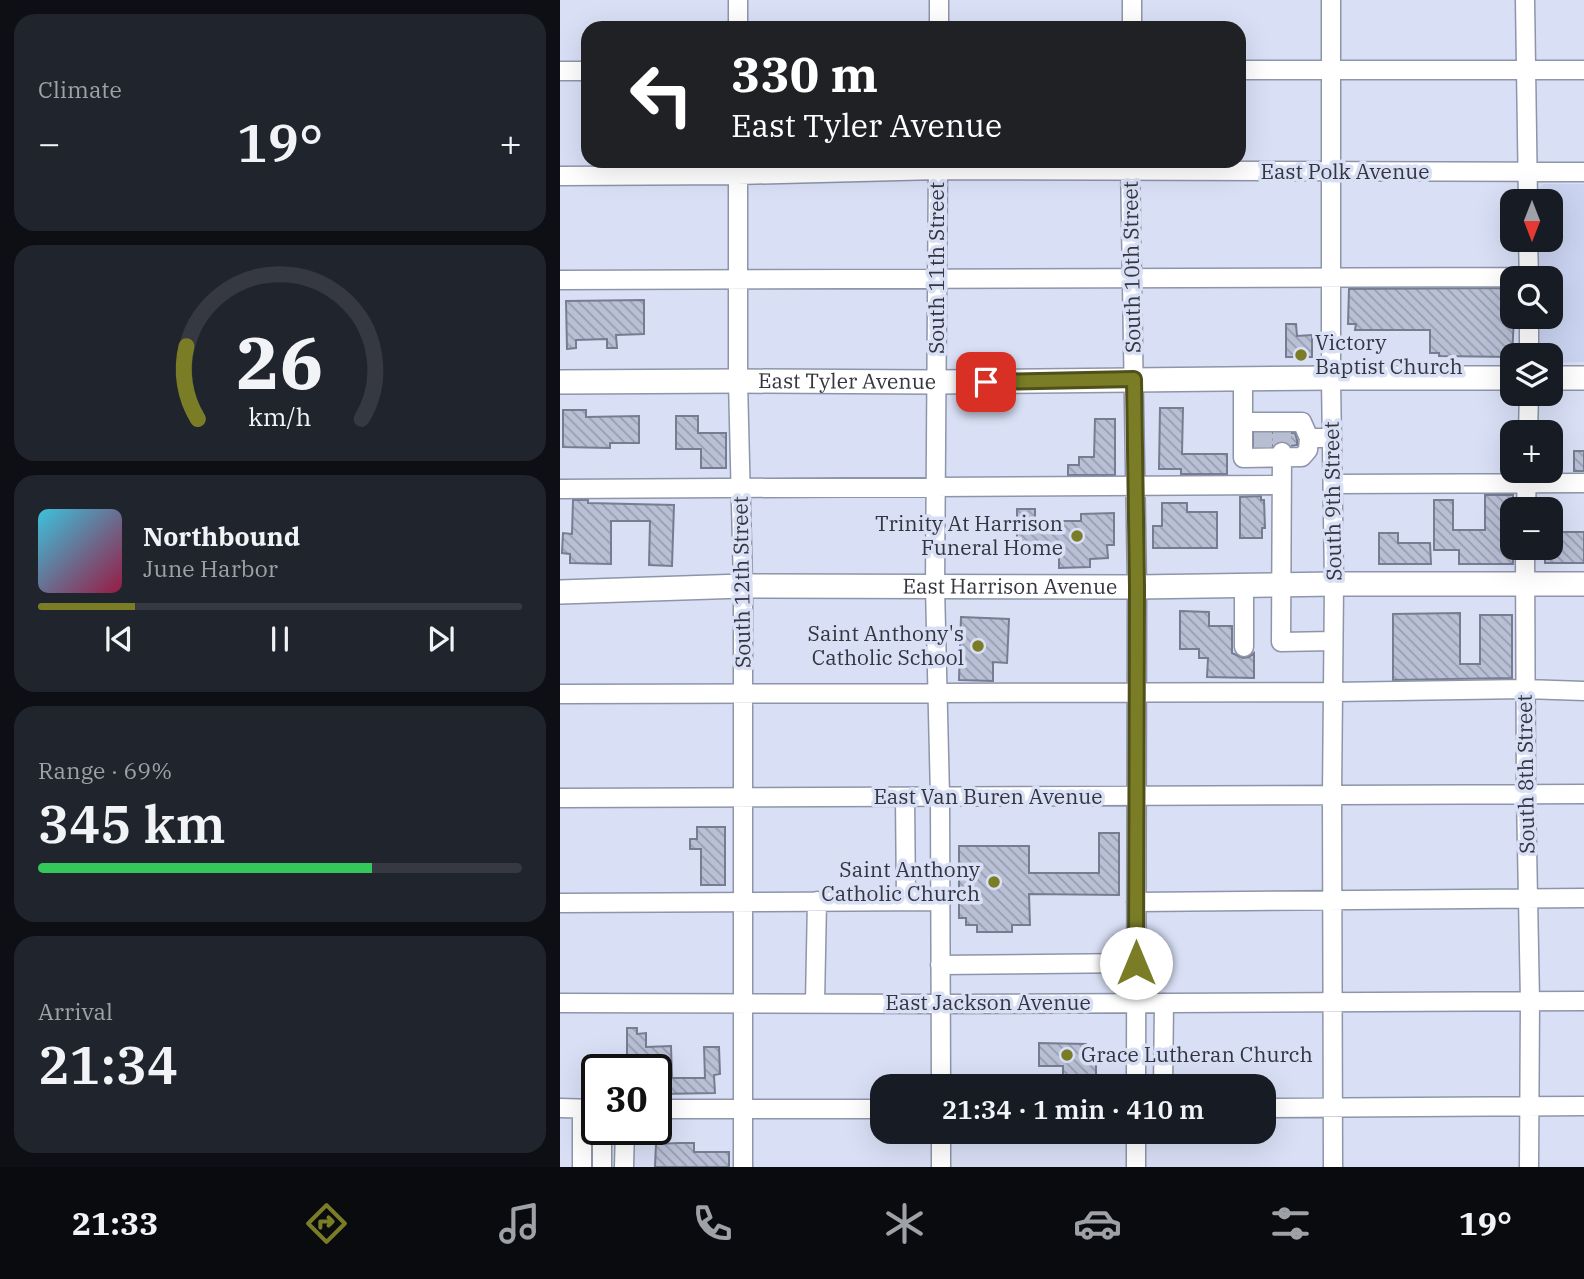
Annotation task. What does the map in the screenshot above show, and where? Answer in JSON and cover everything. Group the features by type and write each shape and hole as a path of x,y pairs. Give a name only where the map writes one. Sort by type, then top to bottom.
{"main road":[{"name":"East Tyler Avenue","path":"560,382 1500,378"},
{"path":"1563,378 1584,378"},
{"name":"East Harrison Avenue","path":"560,592 743,586 1584,584"}],"street":[{"path":"738,0 738,21"},
{"path":"939,0 939,21"},
{"path":"1132,0 1132,21"},
{"name":"South 9th Street","path":"1331,0 1333,1167"},
{"path":"1525,0 1528,189"},
{"path":"1246,70 1584,70"},
{"path":"560,71 581,71"},
{"name":"East Polk Avenue","path":"560,176 738,168"},
{"name":"South 12th Street","path":"738,168 738,381 743,586 743,1167"},
{"name":"South 11th Street","path":"938,168 935,587 940,797 941,1074"},
{"name":"South 10th Street","path":"1130,168 1137,587 1136,1074"},
{"name":"East Polk Avenue","path":"1197,168 1331,172 1584,172"},
{"path":"560,280 1500,278"},
{"path":"1243,379 1243,422 1243,458 1282,454 1302,457 1308,450 1309,438 1302,422 1263,426 1243,422"},
{"path":"1309,438 1332,438"},
{"path":"1282,454 1281,642 1333,641"},
{"path":"1333,484 1500,478"},
{"path":"1563,481 1584,483"},
{"path":"560,488 1282,485"},
{"name":"South 8th Street","path":"1525,560 1530,1167"},
{"path":"1244,585 1244,647"},
{"path":"560,694 1525,689 1584,691"},
{"name":"East Van Buren Avenue","path":"560,798 1584,794"},
{"path":"905,797 906,901"},
{"path":"1136,902 1584,898"},
{"path":"815,1003 817,901"},
{"path":"560,903 940,901"},
{"path":"940,965 1136,963"},
{"name":"East Jackson Avenue","path":"560,1003 1584,1001"},
{"path":"1163,1074 1164,1003"},
{"path":"1276,1108 1584,1106"},
{"path":"560,1108 581,1113"},
{"path":"672,1109 870,1109"},
{"path":"941,1144 941,1167"},
{"path":"1136,1144 1136,1167"},
{"path":"582,1167 585,1145"},
{"path":"602,1145 602,1167"},
{"path":"624,1167 625,1145"}],"shaded area":[{"path":"1544,184 1584,184 1584,362 1563,363 1563,343 1538,343 1538,329 1563,329 1563,266 1538,266 1538,252 1563,252 1563,189 1538,189"}],"building":[{"path":"1500,288 1500,329 1513,329 1513,343 1500,343 1500,357 1439,356 1439,353 1430,353 1430,330 1355,330 1356,324 1348,324 1349,289"},
{"path":"644,300 644,334 616,335 617,348 607,348 607,339 576,340 576,348 567,349 566,301"},
{"path":"1286,324 1296,324 1297,336 1312,335 1312,357 1286,357"},
{"path":"1160,408 1183,408 1182,454 1227,454 1227,474 1181,474 1181,469 1159,469"},
{"path":"563,410 586,410 586,417 639,416 639,443 610,443 610,448 563,447"},
{"path":"676,416 698,416 698,433 726,433 726,468 701,468 701,449 676,449"},
{"path":"1095,419 1115,419 1115,475 1068,475 1068,465 1079,465 1079,457 1094,457"},
{"path":"1254,433 1295,433 1297,445 1291,446 1281,441 1272,446 1254,446"},
{"path":"1574,451 1584,451 1584,471 1574,471"},
{"path":"1485,495 1513,495 1500,497 1500,560 1513,560 1513,564 1459,564 1459,550 1434,550 1434,500 1453,500 1453,530 1485,530"},
{"path":"1261,496 1261,500 1264,500 1265,528 1262,528 1262,538 1240,538 1240,497"},
{"path":"573,500 588,500 588,503 674,505 672,566 649,565 650,521 611,521 611,564 570,563 570,554 562,553 563,533 572,534"},
{"path":"1162,503 1187,503 1187,512 1217,512 1217,548 1153,548 1153,526 1162,526"},
{"path":"1017,509 1035,509 1035,521 1081,521 1081,514 1114,513 1114,545 1107,545 1108,558 1090,559 1090,567 1059,568 1059,551 1035,551 1035,555 1006,555 1006,541 1017,541"},
{"path":"1563,532 1584,532 1584,563 1545,563 1545,560 1563,560"},
{"path":"1379,533 1398,533 1398,543 1430,543 1431,564 1379,564"},
{"path":"1180,611 1209,612 1209,626 1232,626 1232,653 1243,658 1254,653 1254,678 1207,677 1208,658 1199,658 1199,649 1180,649"},
{"path":"1460,613 1460,664 1480,664 1480,615 1512,615 1512,678 1393,680 1393,614"},
{"path":"961,617 1009,619 1007,663 993,662 993,681 959,680"},
{"path":"697,827 725,827 725,885 701,885 701,849 690,849 690,839 697,839"},
{"name":"Saint Anthony Catholic Church","path":"1099,833 1119,833 1119,895 1029,894 1030,925 1012,925 1012,932 977,932 977,925 966,925 966,918 959,918 959,846 1029,846 1029,873 1099,873"},
{"path":"627,1028 637,1028 637,1034 646,1033 646,1047 671,1046 671,1054 627,1054"},
{"name":"Grace Lutheran Church","path":"1039,1043 1086,1044 1086,1050 1096,1050 1096,1074 1063,1074 1063,1066 1039,1066"},
{"path":"704,1047 719,1047 720,1074 714,1075 715,1093 672,1094 672,1078 705,1078"},
{"path":"694,1143 694,1152 729,1152 729,1167 655,1167 656,1145"}],"tunnel":[{"path":"1263,429 1263,452"},
{"path":"1282,429 1282,452"}],"place":[{"name":"Victory Baptist Church","path":"1301,355"},
{"name":"Trinity At Harrison Funeral Home","path":"1077,536"},
{"name":"Saint Anthony's Catholic School","path":"978,646"},
{"name":"Saint Anthony Catholic Church","path":"994,882"},
{"name":"Grace Lutheran Church","path":"1067,1055"}],"route":[{"path":"986,382 1134,379 1137,587 1136,963"}]}
